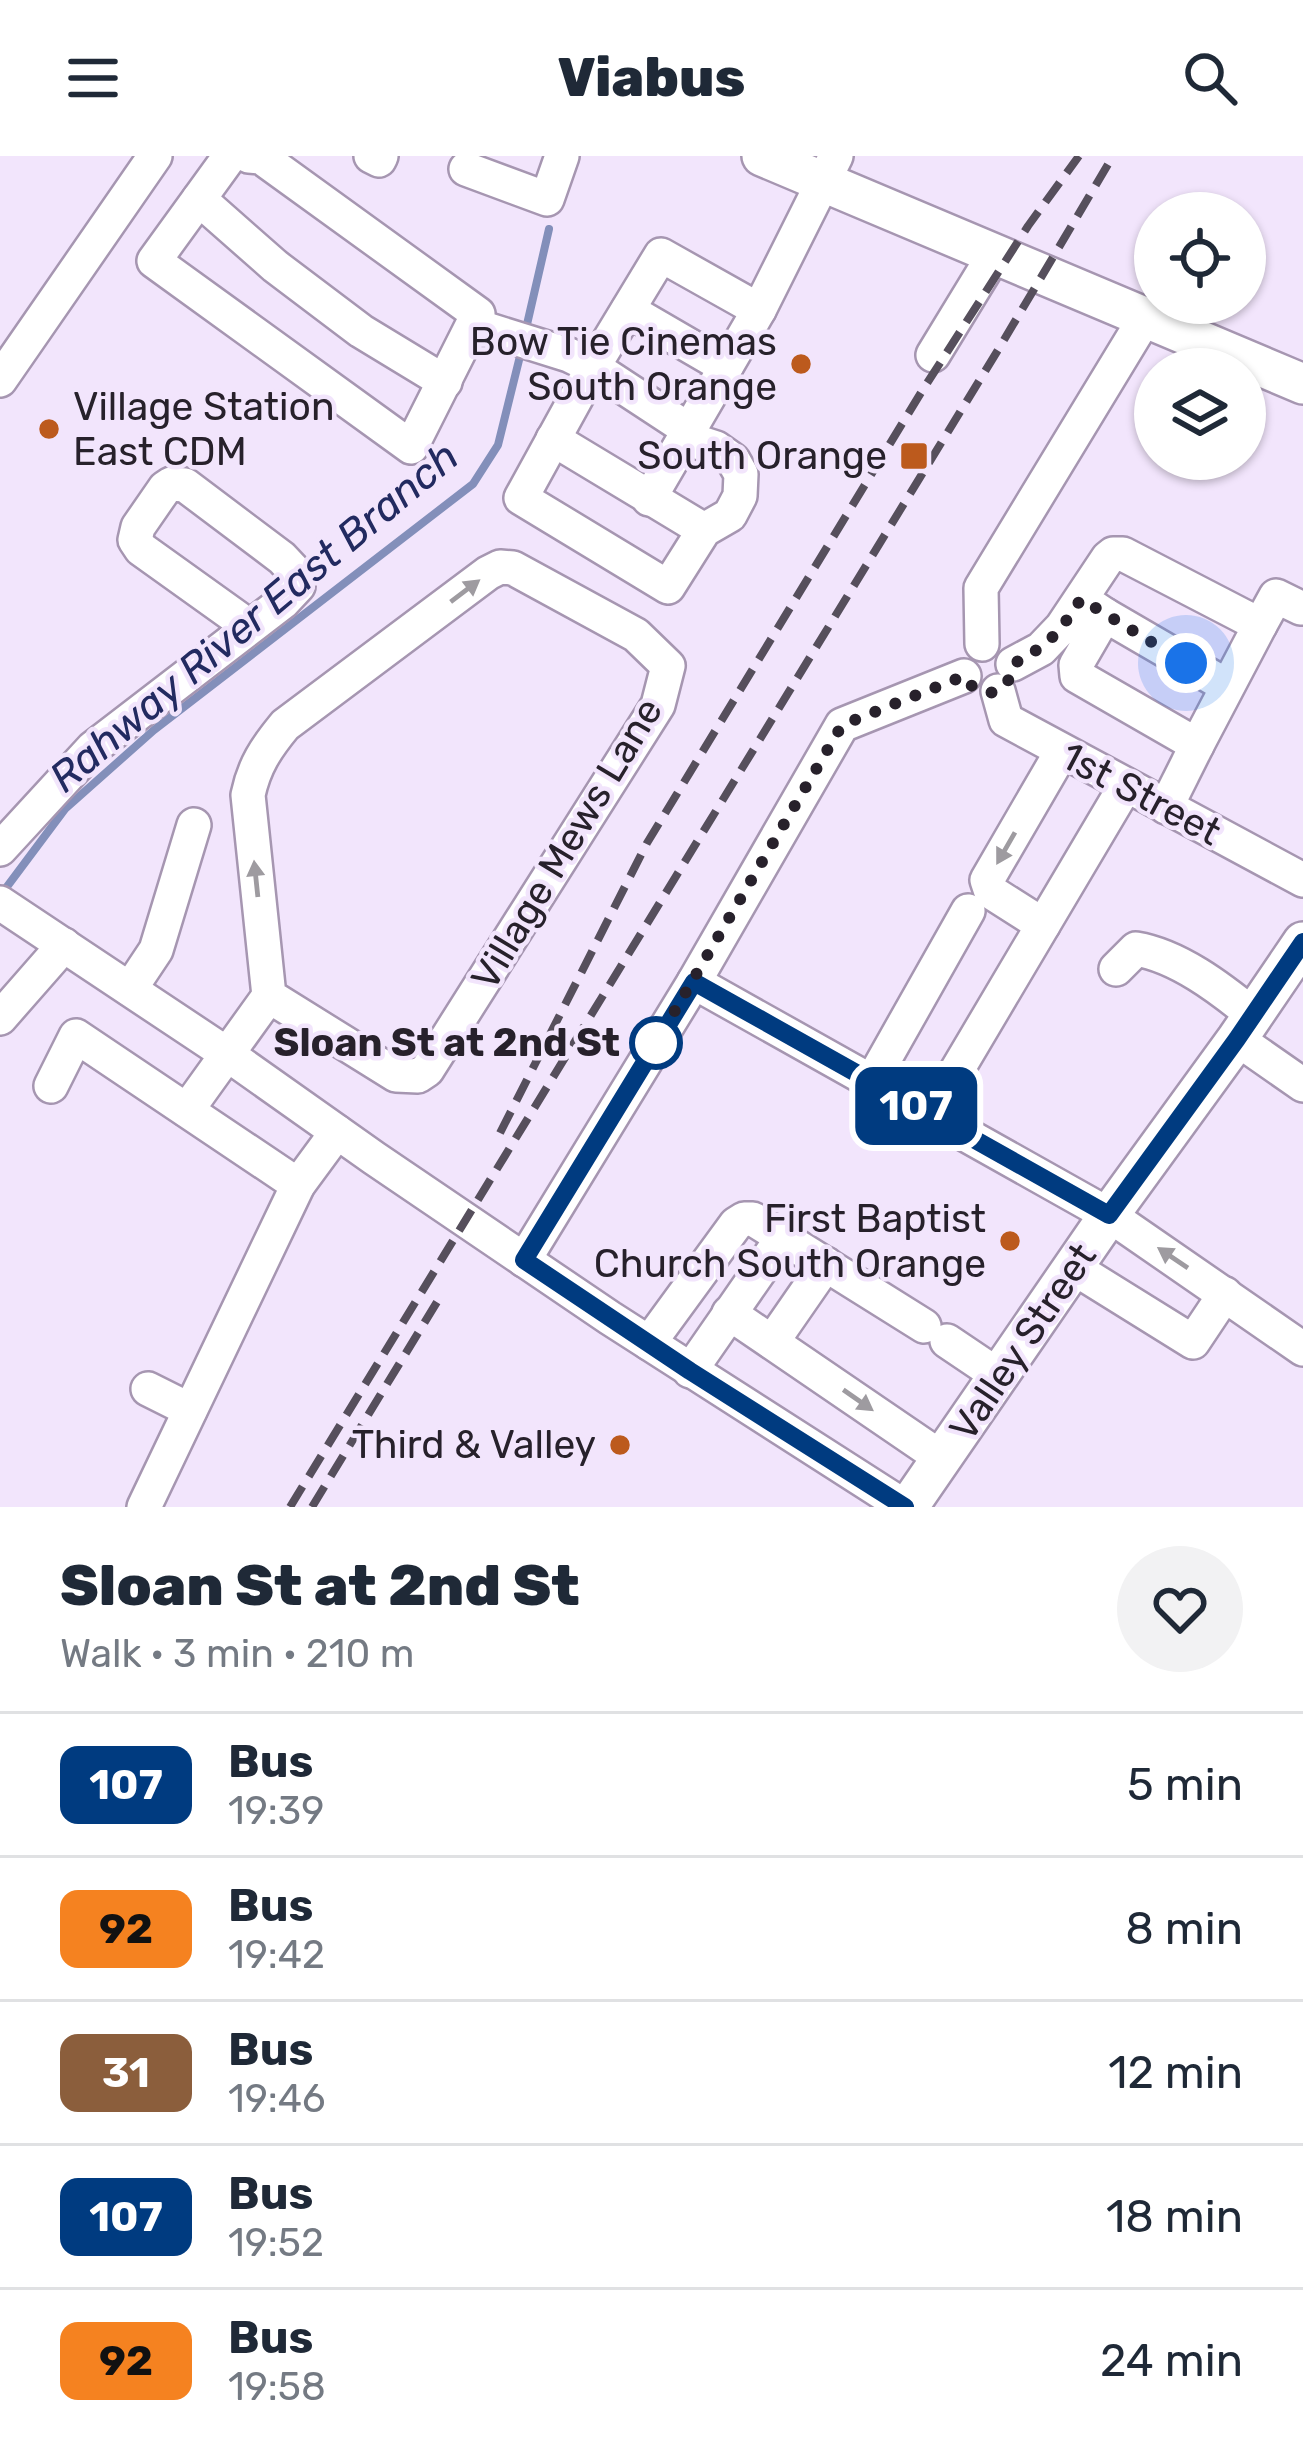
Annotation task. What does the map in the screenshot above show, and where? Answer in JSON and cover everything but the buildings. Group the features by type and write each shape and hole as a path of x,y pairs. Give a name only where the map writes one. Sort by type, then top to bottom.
{"main road":[{"path":"762,156 830,169 994,255 1134,313"},
{"path":"1159,324 1303,385"},
{"name":"Valley Street","path":"907,1507 1303,942"}],"street":[{"path":"0,380 155,156"},
{"path":"230,156 154,261 411,447 445,382 485,329"},
{"path":"249,156 261,158 478,314 485,329 593,367 687,434 733,460 740,474 740,496 730,515 704,530 668,586 521,499 593,367 661,254 759,310"},
{"path":"371,156 379,160 381,156"},
{"path":"466,169 547,199 562,156"},
{"path":"649,499 759,310 830,169"},
{"path":"199,199 275,266 361,331 445,382"},
{"path":"933,355 994,255"},
{"path":"628,310 726,368"},
{"path":"982,644 981,588 1141,324"},
{"path":"554,440 704,530"},
{"path":"0,849 93,748 250,627 298,586 298,575 282,557 185,485 171,484 138,527 135,539 250,627"},
{"path":"1197,745 1077,676 1076,665 1108,557 1123,554 1260,625"},
{"name":"Village Mews Lane","path":"500,567 513,568 636,635 668,666 658,705 428,1070 418,1076 397,1075 269,996 248,795 263,752 285,725 500,567"},
{"path":"1166,808 1276,596 1301,608"},
{"path":"1005,677 1008,652 1002,646 982,644 966,655 964,676 984,692 1005,677 1041,649 1062,627 1093,607"},
{"path":"1093,607 1228,686"},
{"path":"524,1260 694,982 842,725 964,676"},
{"name":"1st Street","path":"1005,677 1006,720 1303,880"},
{"path":"1042,925 991,892 987,880 1062,752"},
{"path":"931,1114 1126,785"},
{"path":"130,989 156,950 194,825"},
{"path":"0,903 524,1260 586,1318 649,1343 907,1507"},
{"path":"872,1081 968,910"},
{"path":"0,1018 51,936"},
{"path":"1116,969 1136,949 1161,953 1235,1000 1245,1027 1296,1067"},
{"path":"694,982 1109,1215 1303,1349"},
{"path":"187,1110 269,996"},
{"path":"51,1086 76,1036 298,1184"},
{"path":"144,1507 298,1184 337,1132"},
{"path":"649,1343 736,1224 753,1219 999,1376"},
{"path":"690,1371 783,1237"},
{"path":"772,1342 826,1264"},
{"path":"1073,1268 1193,1342 1225,1294"},
{"path":"730,1313 943,1459"},
{"path":"148,1389 190,1410"}],"waterway":[{"name":"Rahway River East Branch","path":"525,333 549,229"},
{"name":"Rahway River East Branch","path":"0,896 65,809 154,730 473,484 498,445 522,348"}],"railway":[{"path":"500,1133 647,843 922,391 1079,156"},
{"path":"290,1507 1113,156"},
{"path":"312,1507 440,1297"}],"bus line":[{"name":"107","path":"905,1507 524,1260 694,982 1109,1215 1303,942"}],"place":[{"name":"Bow Tie Cinemas South Orange","path":"801,364"},
{"name":"Village Station East CDM","path":"49,429"},
{"name":"South Orange","path":"914,456"},
{"name":"Sloan St at 2nd St","path":"656,1043"},
{"name":"First Baptist Church South Orange","path":"1010,1241"},
{"name":"Third & Valley","path":"620,1445"}],"route":[{"path":"656,1043 649,1055 842,725 964,676 976,690 1000,690 1012,677 1013,664 1041,649 1081,599 1186,663"}]}
